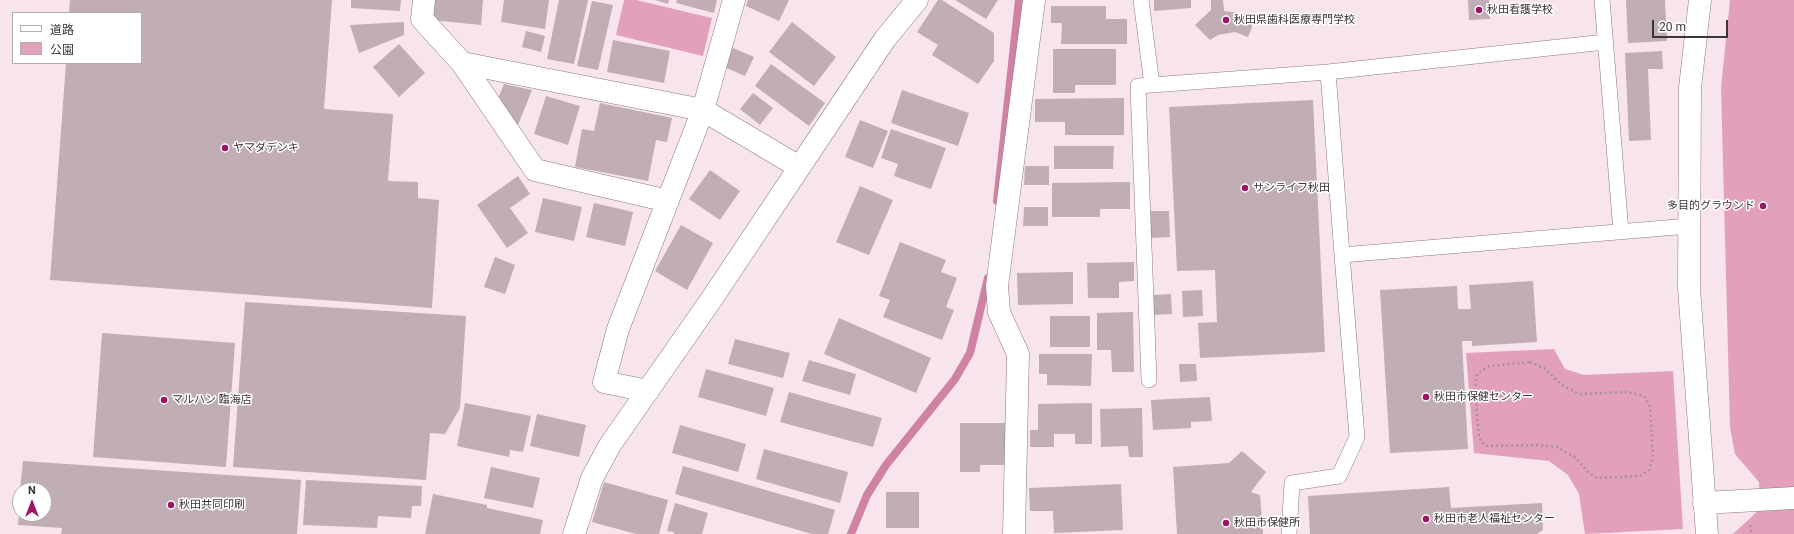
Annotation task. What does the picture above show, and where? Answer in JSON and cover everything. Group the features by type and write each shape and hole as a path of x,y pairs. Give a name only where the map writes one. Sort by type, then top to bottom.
{"street":[{"path":"424,0 422,19 462,63 535,170 668,201"},
{"path":"648,391 604,382 618,329 703,110 734,0"},
{"path":"574,534 592,478 610,445 885,39 917,0"},
{"path":"1014,534 1018,354 999,312 997,286 1034,0"},
{"path":"1700,0 1690,88 1689,288 1707,534"},
{"path":"462,63 703,110 799,167"},
{"path":"1704,503 1794,498"}],"lane":[{"path":"1141,0 1152,85"},
{"path":"1602,0 1621,232"},
{"path":"1149,380 1138,86 1328,72 1606,42"},
{"path":"1289,534 1292,483 1339,476 1357,437 1328,72"},
{"path":"1342,255 1689,226"}],"path":[{"path":"1530,362 1544,368 1562,386 1579,394 1627,392 1644,396 1650,407 1653,458 1649,470 1640,476 1597,478 1587,471 1576,458 1557,447 1540,445 1486,446 1479,438 1476,389 1477,374 1489,366 1530,362"}],"green space":[{"path":"624,0 636,0 712,18 703,56 616,35"},
{"name":"多目的グラウンド","path":"1730,0 1794,0 1794,534 1733,534 1760,509 1759,482 1735,454 1730,427 1721,88"},
{"path":"1554,349 1565,369 1584,375 1673,371 1683,529 1585,534 1579,494 1568,475 1549,461 1474,453 1466,353"}],"building":[{"name":"ヤマダデンキ","path":"70,0 332,0 324,109 393,114 388,181 418,182 418,198 439,200 432,308 50,280 66,64 142,64 142,12 69,12"},
{"path":"351,0 401,0 400,11 351,8"},
{"path":"433,0 483,0 481,25 431,20"},
{"path":"504,0 549,0 545,29 501,22"},
{"path":"559,0 588,0 574,64 547,59"},
{"path":"655,0 669,0 668,4"},
{"path":"677,0 717,0 714,13 676,3"},
{"path":"748,0 789,0 779,21 746,6"},
{"path":"938,0 942,0 994,33 994,61 978,84 932,55 938,45 917,32"},
{"path":"955,0 998,0 986,19"},
{"path":"1154,0 1191,0 1191,8 1154,11"},
{"name":"秋田県歯科医療専門学校","path":"1211,0 1223,0 1224,11 1251,15 1252,27 1248,37 1235,32 1218,35 1210,40 1195,25 1211,10"},
{"name":"秋田看護学校","path":"1468,0 1489,0 1490,19 1469,20"},
{"path":"1626,0 1665,0 1667,41 1628,43"},
{"path":"592,1 613,5 598,70 577,66"},
{"path":"1051,6 1106,6 1106,19 1127,19 1127,44 1061,44 1062,23 1051,23"},
{"path":"404,22 404,35 359,53 350,25"},
{"path":"792,22 836,57 814,86 769,52"},
{"path":"526,31 545,36 541,52 522,47"},
{"path":"613,40 670,51 664,83 607,72"},
{"path":"399,44 425,73 399,97 373,67"},
{"path":"733,48 754,57 745,76 724,67"},
{"path":"1053,49 1116,49 1116,85 1075,85 1075,93 1053,93"},
{"path":"1662,51 1663,69 1648,69 1651,140 1629,141 1625,53"},
{"path":"771,64 825,103 809,126 755,86"},
{"path":"504,84 532,90 518,125 497,101"},
{"path":"902,90 969,113 958,146 891,123"},
{"path":"753,93 773,108 760,125 740,109"},
{"path":"546,96 580,106 568,145 534,134"},
{"path":"1124,98 1124,135 1065,135 1065,122 1035,122 1035,99"},
{"name":"サンライフ秋田","path":"1313,100 1325,352 1200,358 1198,323 1217,322 1215,270 1177,271 1169,107"},
{"path":"600,103 672,118 667,142 656,140 648,181 575,167 582,129 594,131"},
{"path":"860,120 888,131 873,168 845,157"},
{"path":"891,129 946,148 931,189 894,176 898,164 881,158"},
{"path":"1054,146 1114,146 1113,169 1054,169"},
{"path":"1025,166 1049,166 1049,185 1024,185"},
{"path":"710,170 740,191 720,220 689,199"},
{"path":"518,176 530,194 510,208 528,233 507,248 477,205"},
{"path":"1130,182 1130,209 1100,209 1100,217 1052,217 1052,183"},
{"path":"860,186 893,200 869,255 836,242"},
{"path":"543,198 582,207 574,241 535,232"},
{"path":"594,203 633,212 625,246 586,237"},
{"path":"1024,207 1048,207 1048,226 1023,226"},
{"path":"1150,211 1169,211 1170,237 1151,238"},
{"path":"681,225 713,243 687,290 655,271"},
{"path":"900,242 946,260 941,272 957,278 946,307 954,310 942,340 883,317 890,300 879,296"},
{"path":"495,257 515,265 505,294 484,287"},
{"path":"1134,262 1134,281 1119,282 1119,298 1088,298 1087,263"},
{"path":"1073,272 1073,304 1018,305 1017,273"},
{"name":"秋田市保健センター","path":"1533,281 1537,342 1472,346 1472,341 1462,341 1468,449 1390,453 1380,290 1457,286 1458,309 1471,309 1469,285"},
{"path":"1202,290 1203,316 1183,317 1182,291"},
{"path":"1171,294 1172,314 1153,315 1152,295"},
{"path":"245,302 466,316 460,408 445,434 430,433 426,480 233,467"},
{"path":"1133,312 1134,372 1112,372 1111,350 1097,350 1097,313"},
{"path":"1050,316 1090,316 1090,347 1050,347"},
{"path":"839,318 931,358 916,393 824,354"},
{"name":"マルハン 臨海店","path":"102,333 235,343 226,467 93,457"},
{"path":"735,339 790,353 783,378 728,364"},
{"path":"1039,354 1092,354 1091,386 1047,385 1047,374 1039,374"},
{"path":"809,360 856,374 850,395 802,381"},
{"path":"1179,364 1196,364 1197,381 1180,382"},
{"path":"706,369 774,388 766,416 698,397"},
{"path":"789,392 882,418 873,447 780,422"},
{"path":"1210,397 1212,421 1191,422 1191,428 1153,430 1151,400"},
{"path":"465,403 531,416 523,452 510,450 509,457 457,446"},
{"path":"1092,403 1092,444 1075,444 1075,434 1054,434 1054,447 1030,447 1030,430 1038,430 1038,404"},
{"path":"1142,408 1143,457 1129,457 1128,446 1101,447 1100,409"},
{"path":"537,414 586,425 579,457 530,446"},
{"path":"960,423 1006,423 1006,465 980,465 980,472 960,472"},
{"path":"680,425 746,444 738,472 672,453"},
{"path":"764,449 848,472 840,503 756,479"},
{"path":"1242,451 1266,472 1251,492 1260,495 1263,534 1177,534 1173,467 1229,463"},
{"name":"秋田共同印刷","path":"23,461 301,480 297,534 61,534 62,528 18,525 18,522 52,522 52,482 21,482"},
{"path":"683,466 835,510 828,534 812,534 675,494"},
{"path":"491,467 540,478 533,508 484,498"},
{"path":"306,480 422,486 421,506 412,506 411,518 378,516 377,528 303,525"},
{"path":"604,482 668,500 659,534 636,534 592,522"},
{"path":"1121,484 1123,530 1054,533 1053,511 1030,511 1029,488"},
{"name":"秋田市老人福祉センター","path":"1449,487 1451,508 1542,503 1543,530 1537,534 1310,534 1308,496"},
{"path":"886,492 919,492 919,528 886,528"},
{"path":"433,494 487,505 487,508 543,520 540,534 425,534"},
{"path":"675,503 708,513 702,534 674,534 674,532 667,531"}],"waterway":[{"path":"997,201 1019,0"},
{"path":"851,534 867,495 886,465 955,379 970,353 988,278"}],"place":[{"name":"秋田看護学校","path":"1479,10"},
{"name":"秋田県歯科医療専門学校","path":"1226,20"},
{"name":"ヤマダデンキ","path":"225,148"},
{"name":"サンライフ秋田","path":"1245,188"},
{"name":"多目的グラウンド","path":"1763,206"},
{"name":"秋田市保健センター","path":"1426,397"},
{"name":"マルハン 臨海店","path":"164,400"},
{"name":"秋田共同印刷","path":"171,505"},
{"name":"秋田市老人福祉センター","path":"1426,519"},
{"name":"秋田市保健所","path":"1226,523"}]}
